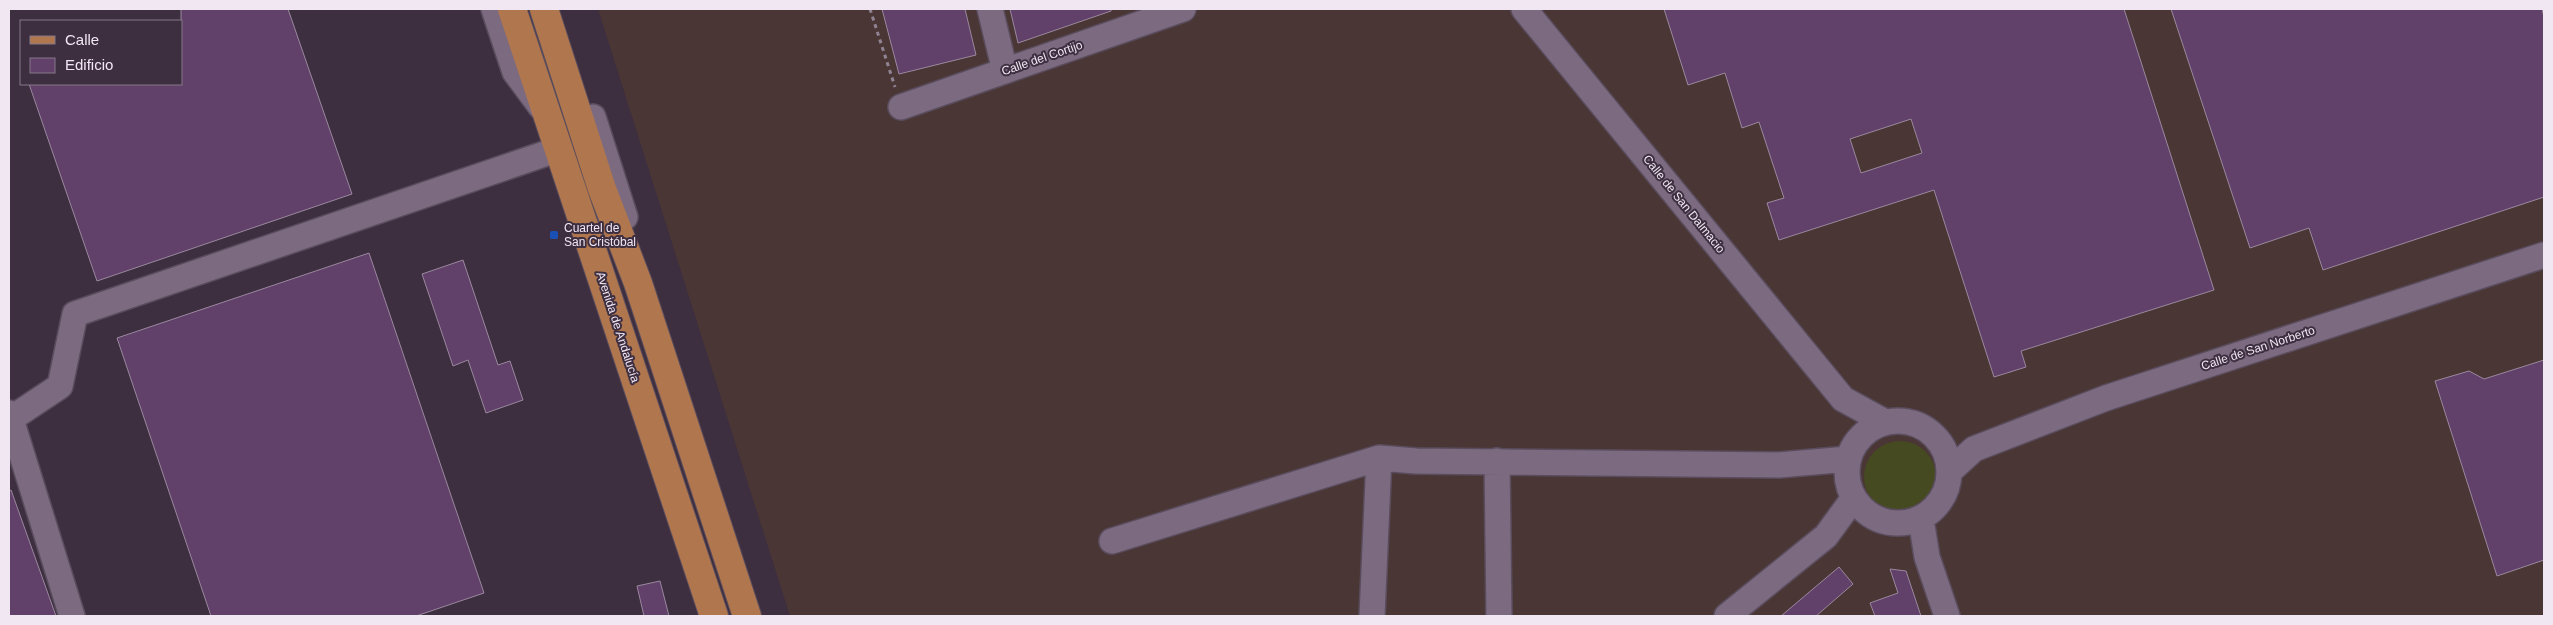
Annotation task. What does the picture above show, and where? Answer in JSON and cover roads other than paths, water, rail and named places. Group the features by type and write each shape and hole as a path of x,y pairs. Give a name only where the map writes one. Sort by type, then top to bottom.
{"main road":[{"name":"Avenida de Andalucía","path":"512,9 714,616"},
{"path":"544,9 602,189 638,283 747,616"}],"street":[{"path":"494,9 516,72 547,115"},
{"path":"558,9 632,239 638,283"},
{"path":"990,9 1005,71"},
{"name":"Calle del Cortijo","path":"901,107 1183,9"},
{"name":"Calle de San Dalmacio","path":"1524,9 1843,399 1886,422"},
{"path":"72,616 9,418 60,386 75,314 559,149"},
{"name":"Calle de San Norberto","path":"1950,471 1974,449 2106,398 2544,255"},
{"name":"Calle de San Dalmacio","path":"1843,399 1851,452"},
{"path":"1895,524 1921,518 1937,507 1947,490 1950,471 1940,442 1925,428 1906,421 1886,422 1867,431 1851,452 1848,486 1853,499 1871,516 1895,524 1927,557"},
{"path":"1940,442 1974,449"},
{"path":"1112,541 1379,458 1416,461 1779,465 1851,452"},
{"path":"1372,616 1379,458"},
{"path":"1497,461 1499,616"},
{"path":"1727,616 1826,536 1853,499"},
{"path":"1826,536 1871,516"},
{"path":"1921,518 1927,557 1947,616"}],"place":[{"name":"Cuartel de San Cristóbal","path":"554,235"}]}
